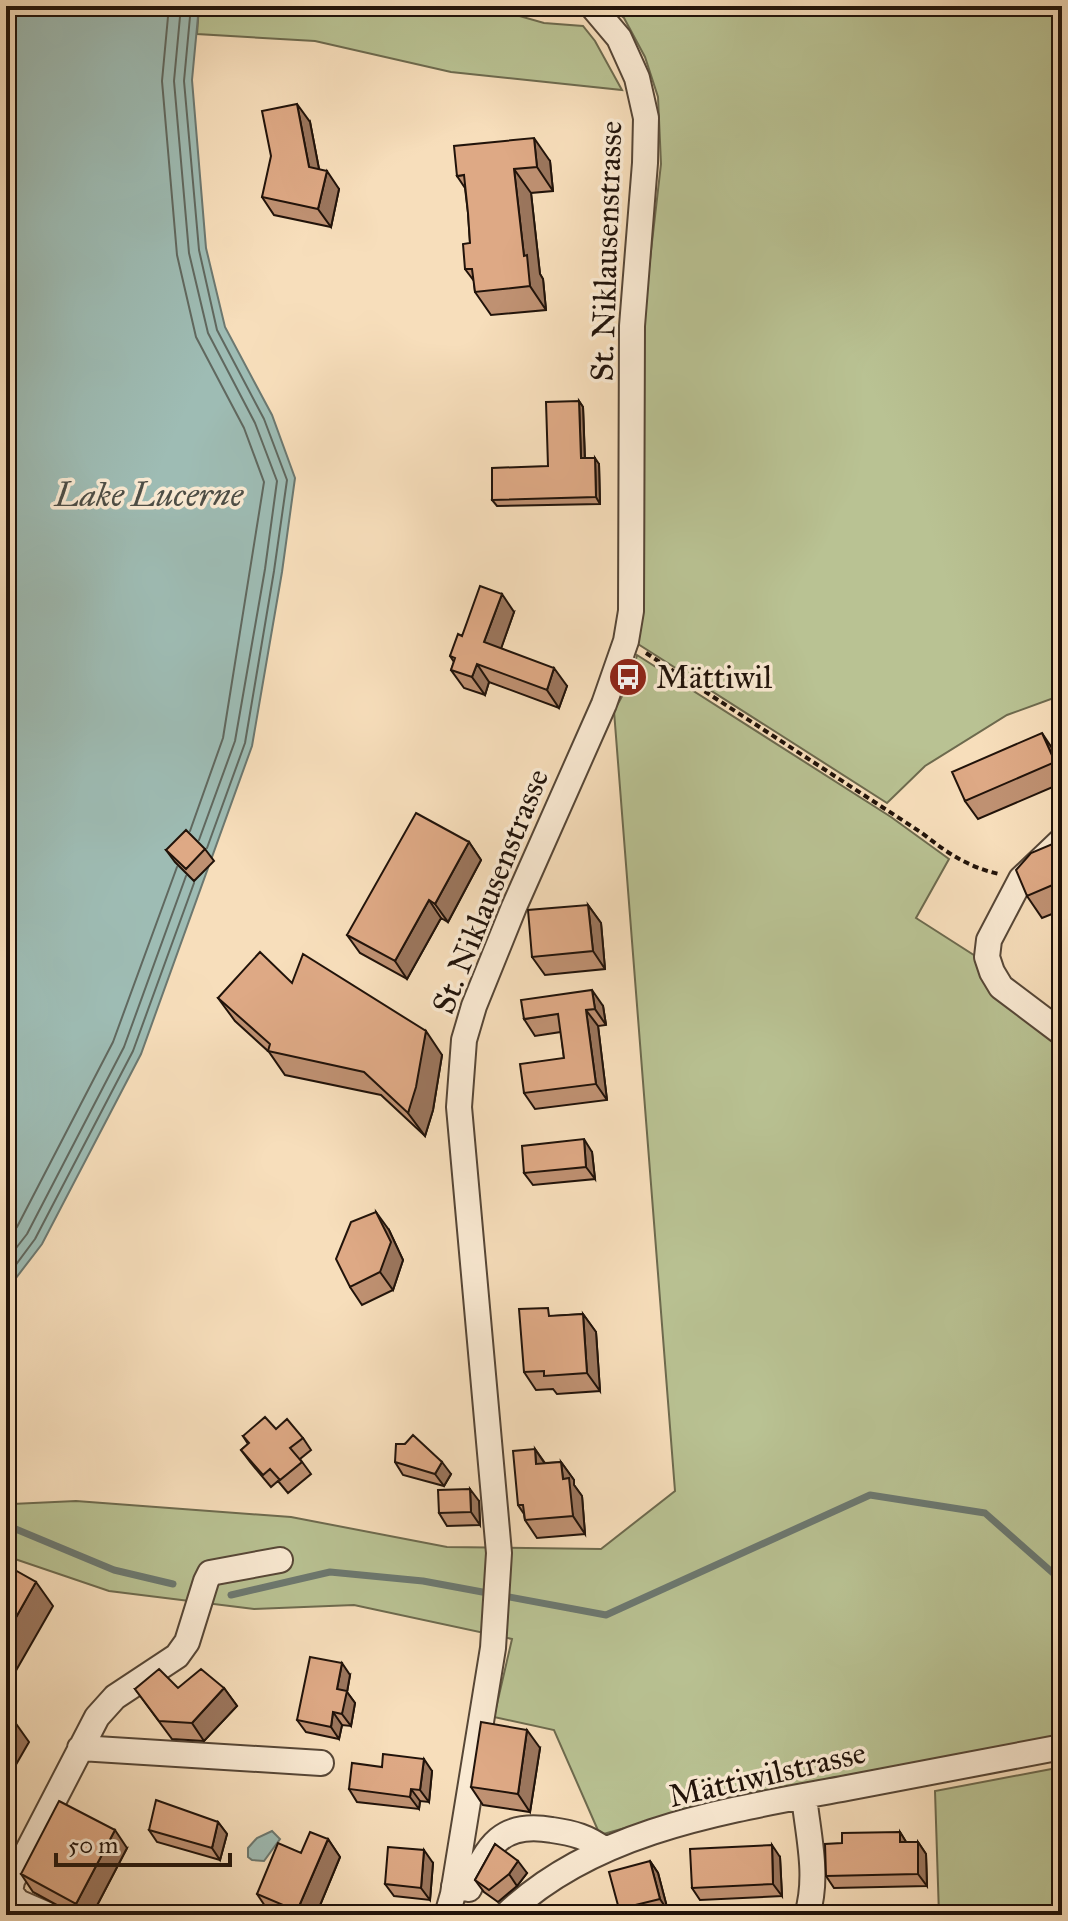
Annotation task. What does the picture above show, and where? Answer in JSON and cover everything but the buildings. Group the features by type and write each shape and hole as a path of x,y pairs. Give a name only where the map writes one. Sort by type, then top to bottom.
{"street":[{"name":"St. Niklausenstrasse","path":"447,1915 493,1648 499,1553 459,1107 464,1040 496,949 604,704 626,641 633,588 632,326 646,118 637,78 619,38 592,6"},
{"path":"1062,840 1021,879 989,940 987,957 1001,987 1062,1033"},
{"path":"48,1915 18,1902 10,1892 12,1881 97,1717 115,1697 177,1656 187,1642 210,1573 280,1560"},
{"name":"Mättiwilstrasse","path":"506,1915 528,1894 578,1862 700,1818 1062,1747"},
{"path":"80,1748 321,1763"},
{"path":"804,1796 813,1875 812,1899 807,1915"},
{"path":"454,1886 469,1889 482,1861 501,1837 514,1829 534,1827 576,1834 588,1837 605,1850"}],"path":[{"path":"626,641 922,833 951,856 976,869 1021,879"}],"green space":[{"path":"199,6 484,6 544,23 583,26 595,41 622,90 451,72 315,41 197,34"},
{"path":"610,6 1062,6 1062,695 1007,715 925,766 887,803 638,644 643,585 642,329 661,164 658,97 645,57 624,18"},
{"path":"637,655 891,817 949,859 916,918 980,959 1062,1042 1062,1735 743,1795 600,1835 554,1730 494,1717 512,1639 354,1605 254,1609 109,1591 6,1556 6,1500 12,1504 76,1501 291,1517 447,1547 601,1549 675,1491 614,711 631,680"},
{"path":"1062,1767 1062,1915 939,1915 935,1791"}],"water":[{"name":"Lake Lucerne","path":"6,6 199,6 192,80 206,248 225,327 272,415 295,478 252,746 141,1054 42,1244 6,1291"},
{"path":"272,1831 280,1839 264,1861 248,1857 248,1848 257,1838"}],"waterway":[{"path":"231,1595 330,1572 423,1581 606,1615 870,1495 985,1513 1062,1581"},
{"path":"6,1525 114,1570 173,1584"}],"place":[{"name":"Mättiwil","path":"628,677"}]}
